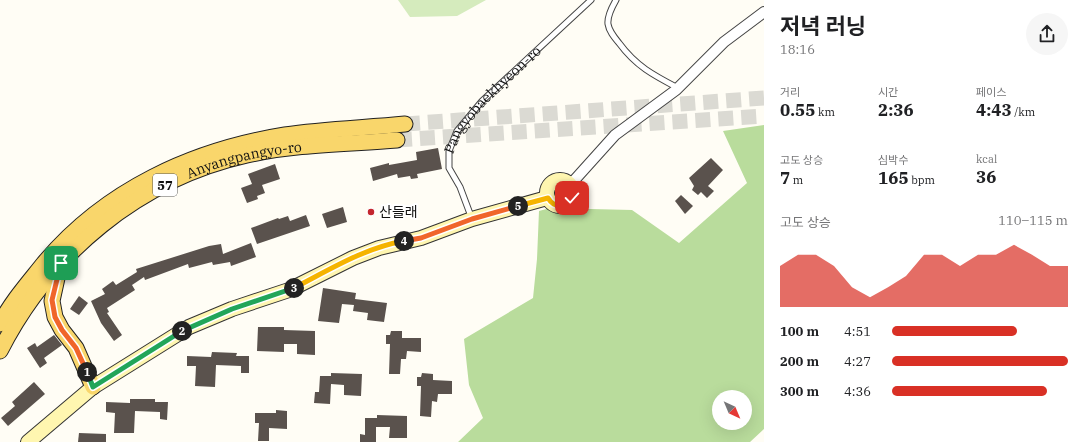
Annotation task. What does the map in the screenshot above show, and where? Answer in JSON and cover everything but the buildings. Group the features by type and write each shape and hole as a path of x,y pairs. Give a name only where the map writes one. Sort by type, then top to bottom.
{"main road":[{"name":"Anyangpangyo-ro","path":"0,324 28,282 74,231 112,200 163,170 246,143 285,135 405,124"},
{"name":"Anyangpangyo-ro","path":"0,351 14,323 61,263 83,240 119,211 169,183 204,167 247,155 287,149 397,140"},
{"path":"61,263 52,300 55,317 62,330 76,348 93,387"}],"street":[{"path":"570,185 615,135 678,88 724,42 764,12"},
{"path":"554,181 565,181 570,185 572,198 566,204 562,206 553,204 548,198 548,186 554,181"},
{"path":"28,442 93,387 189,327 232,309 289,290 353,258 379,248 421,238 472,219 548,198"}],"lane":[{"name":"Pangyobaekhyeon-ro","path":"472,219 460,187 448,168 449,151 457,131 482,101 591,0"},
{"path":"616,0 608,18 608,25 616,39 629,57 640,67 678,88"}],"green space":[{"path":"398,0 486,0 457,16 410,17"},
{"path":"764,125 764,429 750,442 458,442 483,418 469,385 464,339 533,298 537,259 539,211 550,208 632,210 679,243 747,183 723,131"}],"tunnel":[{"path":"405,124 764,98"},
{"path":"397,140 764,116"}],"place":[{"name":"산들래","path":"371,212"}],"route":[{"path":"61,263 52,300 55,317 62,330 76,348 93,387 189,327 232,309 289,290 353,258 394,243 421,238 472,219 548,198 550,202 557,206 566,204 572,198"}]}
